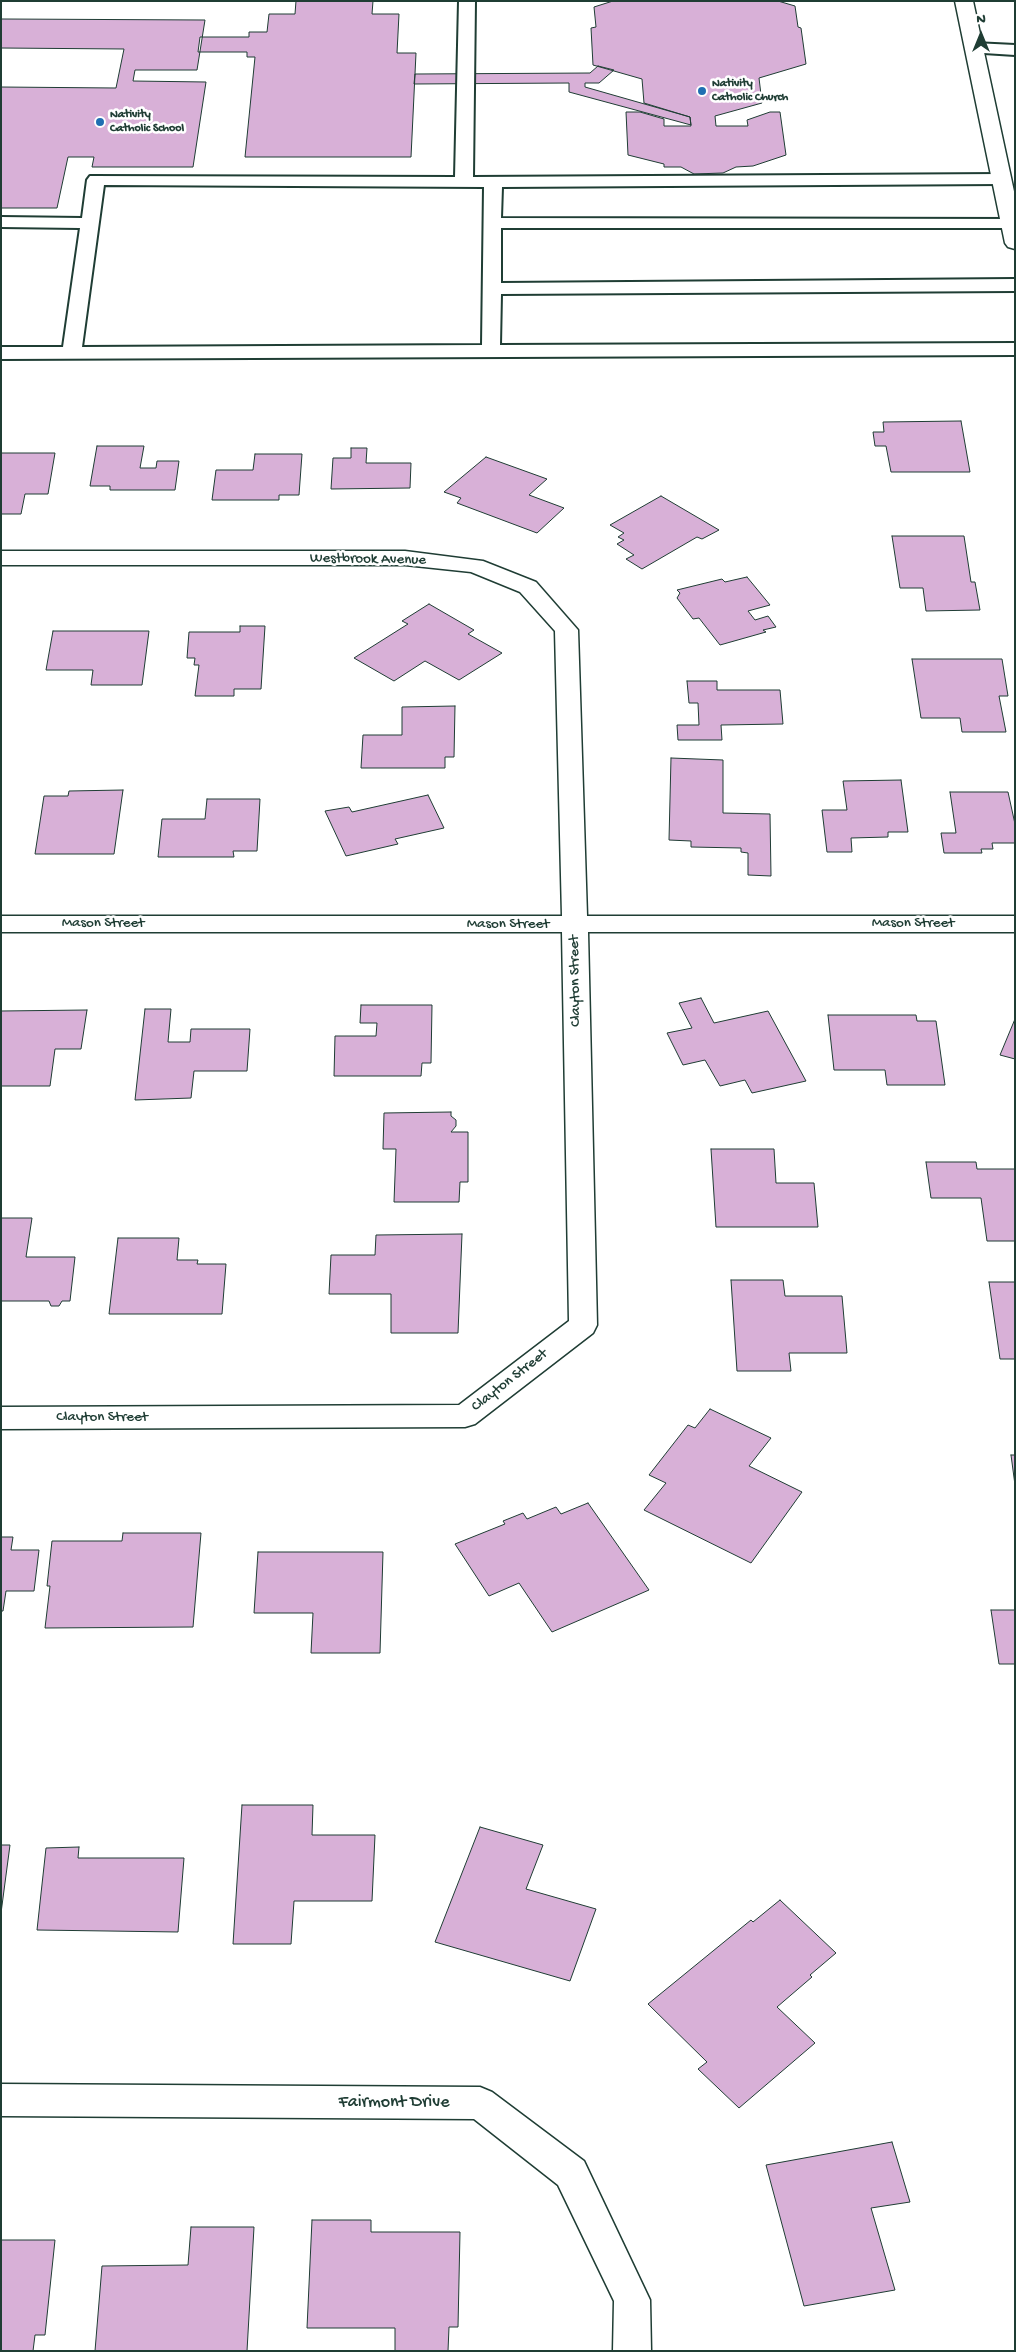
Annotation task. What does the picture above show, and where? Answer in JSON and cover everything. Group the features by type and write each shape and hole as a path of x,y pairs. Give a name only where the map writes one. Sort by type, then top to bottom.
{"street":[{"path":"964,1 1015,243"},
{"name":"Westbrook Avenue","path":"1,558 405,558 474,566 528,587 566,630 575,925"},
{"name":"Mason Street","path":"1,924 1015,924"},
{"name":"Clayton Street","path":"1,1418 465,1416 583,1325 575,925"},
{"name":"Fairmont Drive","path":"1,2100 480,2103 571,2173 632,2300 632,2351"}],"lane":[{"path":"464,182 467,1"},
{"path":"974,48 1015,50"},
{"path":"72,352 96,180 493,182 1001,179"},
{"path":"491,351 493,182"},
{"path":"1,222 90,223"},
{"path":"493,223 1011,223"},
{"path":"492,289 1015,285"},
{"path":"1,353 1015,349"}],"building":[{"path":"296,1 373,1 372,14 399,14 397,53 416,53 411,157 245,157 255,57 247,57 247,52 198,52 200,37 249,37 249,32 267,32 269,14 295,14"},
{"name":"Nativity Catholic Church","path":"613,1 778,1 795,6 798,27 801,28 806,64 759,78 762,103 715,116 716,126 748,126 747,120 770,112 780,112 786,155 753,166 736,167 723,173 694,174 681,167 664,167 664,164 628,155 626,112 640,112 664,119 664,126 691,126 690,117 644,103 642,79 593,65 591,28 596,27 594,7"},
{"name":"Nativity Catholic School","path":"1,19 205,20 197,70 135,70 133,81 206,82 193,167 92,167 94,157 68,157 57,208 1,208 1,87 116,88 124,49 1,48"},
{"path":"598,66 614,70 599,83 585,83 585,87 690,117 691,125 569,92 569,83 414,84 415,74 590,73"},
{"path":"961,421 970,472 891,472 886,446 875,446 873,432 884,432 883,422"},
{"path":"97,446 144,446 140,468 156,468 157,461 179,461 175,490 110,490 110,486 90,486"},
{"path":"351,448 367,448 366,463 411,463 410,488 331,489 333,458 351,458"},
{"path":"1,453 55,453 48,494 25,494 21,514 1,514"},
{"path":"255,454 302,454 299,495 279,495 279,500 212,500 216,470 253,470"},
{"path":"486,457 547,479 529,495 564,508 537,533 457,503 461,498 444,492"},
{"path":"661,496 719,530 702,539 697,537 642,569 626,559 634,555 617,544 624,540 618,537 624,533 610,525"},
{"path":"892,536 964,536 971,582 975,582 980,610 926,611 923,588 900,588"},
{"path":"747,577 770,605 748,611 755,620 768,616 776,627 763,630 766,632 720,645 699,618 693,619 677,598 680,593 677,590 722,579 725,582"},
{"path":"429,604 474,630 468,634 502,653 459,680 425,661 394,681 354,658 408,624 402,621"},
{"path":"240,626 265,626 261,689 234,689 234,696 195,696 199,665 194,665 195,658 187,658 189,632 240,632"},
{"path":"53,631 149,631 142,685 91,685 93,670 46,670"},
{"path":"912,659 1002,659 1008,696 999,696 1006,732 962,732 960,718 921,718"},
{"path":"687,681 717,681 717,690 780,690 783,724 721,725 722,740 678,740 677,725 699,725 698,703 689,703"},
{"path":"455,706 454,757 445,757 445,768 361,768 363,735 402,735 402,707"},
{"path":"671,758 723,760 723,813 770,814 771,876 748,875 748,853 741,852 741,848 691,847 691,841 669,840"},
{"path":"901,780 908,832 888,832 888,837 851,838 852,852 827,852 822,810 847,810 843,781"},
{"path":"123,790 114,854 35,854 44,796 68,796 69,791"},
{"path":"950,792 1008,792 1015,824 1015,843 992,843 993,849 981,849 982,853 944,853 941,833 956,833"},
{"path":"428,795 444,828 395,839 398,844 346,856 325,811 349,807 352,812"},
{"path":"207,799 260,799 257,851 233,851 234,857 158,857 162,819 205,819"},
{"path":"701,998 714,1023 768,1011 806,1081 752,1093 745,1080 720,1086 705,1060 683,1065 667,1033 692,1028 679,1003"},
{"path":"361,1005 432,1005 431,1063 422,1063 421,1076 334,1076 335,1036 376,1036 377,1023 360,1023"},
{"path":"145,1009 171,1009 168,1042 190,1042 191,1029 250,1029 247,1071 194,1071 191,1098 135,1100"},
{"path":"87,1010 81,1049 55,1049 50,1086 1,1086 1,1011"},
{"path":"828,1015 916,1015 917,1021 936,1021 945,1085 887,1085 885,1070 834,1070"},
{"path":"1015,1019 1015,1059 1000,1055"},
{"path":"451,1112 451,1116 456,1120 456,1126 451,1132 468,1132 468,1182 460,1182 459,1202 394,1202 396,1149 383,1149 384,1113"},
{"path":"711,1149 774,1149 776,1183 814,1183 818,1227 716,1227"},
{"path":"926,1162 976,1162 977,1169 1015,1169 1015,1241 987,1241 981,1198 931,1198"},
{"path":"1,1218 32,1218 26,1257 75,1257 70,1301 62,1301 59,1306 51,1306 49,1301 1,1301"},
{"path":"462,1234 458,1333 391,1333 391,1294 329,1294 331,1255 375,1255 376,1235"},
{"path":"118,1238 179,1238 177,1260 198,1260 197,1264 226,1264 222,1314 109,1314"},
{"path":"731,1280 783,1280 785,1296 842,1296 847,1353 789,1353 791,1371 737,1371"},
{"path":"989,1282 1015,1282 1015,1359 1000,1359"},
{"path":"710,1409 771,1438 749,1466 802,1492 751,1563 644,1510 666,1483 649,1475 688,1425 695,1428"},
{"path":"1011,1455 1015,1455 1015,1485"},
{"path":"588,1503 649,1590 552,1632 519,1583 489,1596 455,1544 505,1524 503,1521 523,1513 527,1519 556,1507 561,1514"},
{"path":"123,1533 201,1533 193,1627 45,1628 50,1586 47,1586 52,1541 122,1541"},
{"path":"1,1537 13,1537 11,1550 39,1550 34,1591 6,1591 3,1611 1,1611"},
{"path":"258,1552 383,1552 380,1653 311,1653 313,1613 254,1613"},
{"path":"991,1610 1015,1610 1015,1664 999,1664"},
{"path":"242,1805 313,1805 312,1835 375,1835 372,1901 294,1901 291,1944 233,1944"},
{"path":"480,1827 543,1845 526,1889 596,1909 570,1981 435,1942"},
{"path":"1,1845 10,1845 1,1913"},
{"path":"79,1847 78,1858 184,1858 178,1932 37,1930 46,1848"},
{"path":"780,1900 836,1953 810,1975 812,1977 777,2007 815,2043 739,2108 698,2069 707,2062 648,2004 751,1920 753,1922"},
{"path":"892,2142 910,2202 871,2208 895,2290 804,2306 766,2165"},
{"path":"312,2220 371,2220 371,2232 460,2232 458,2327 449,2327 448,2351 395,2351 395,2328 307,2328"},
{"path":"191,2227 254,2227 247,2351 95,2351 102,2266 188,2265"},
{"path":"1,2240 55,2240 45,2335 35,2335 33,2351 1,2351"}],"place":[{"name":"Nativity Catholic Church","path":"702,91"},
{"name":"Nativity Catholic School","path":"100,122"}]}
